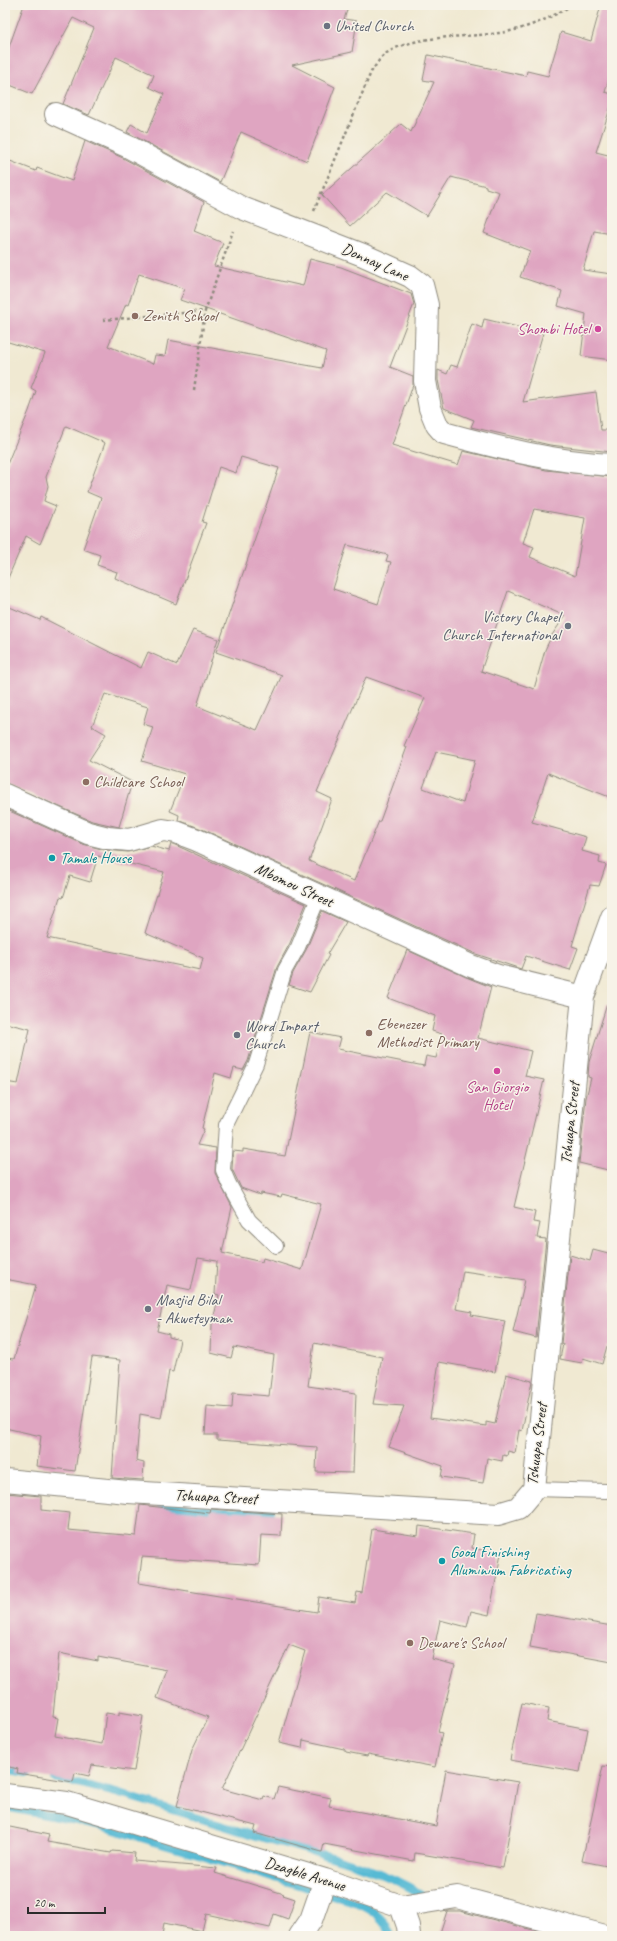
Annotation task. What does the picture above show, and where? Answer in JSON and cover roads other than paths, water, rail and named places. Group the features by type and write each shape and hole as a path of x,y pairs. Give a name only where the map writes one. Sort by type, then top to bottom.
{"street":[{"name":"Donnay Lane","path":"56,114 129,147 242,208 410,276 422,285 427,305 425,381 430,408 437,425 444,433 541,458 587,464 612,465"},
{"name":"Mbomou Street","path":"5,795 88,832 108,838 129,840 163,830 176,832 197,840 471,966 498,976 583,997"},
{"name":"Tshuapa Street","path":"5,1480 128,1492 498,1514 518,1508 534,1489 583,997 612,917"},
{"name":"Dzagble Avenue","path":"5,1795 67,1803 325,1880 401,1906 457,1897 605,1936"},
{"path":"300,1936 311,1920 325,1880"},
{"path":"401,1906 408,1926 409,1936"}],"lane":[{"path":"276,1246 249,1220 228,1184 223,1170 226,1125 256,1064 285,970 298,947 319,896"},
{"path":"534,1489 606,1491"}],"waterway":[{"path":"161,1505 222,1511 271,1511"},
{"path":"5,1769 28,1773"},
{"path":"55,1778 130,1797 253,1835 339,1859 382,1874 421,1894"},
{"path":"5,1807 98,1825 355,1902 366,1907 377,1915 385,1924 391,1936"}],"place":[{"name":"United Church","path":"327,26"},
{"name":"Zenith School","path":"135,316"},
{"name":"Shombi Hotel","path":"598,329"},
{"name":"Victory Chapel Church International","path":"568,626"},
{"name":"Childcare School","path":"86,782"},
{"name":"Tamale House","path":"52,858"},
{"name":"Ebenezer Methodist Primary","path":"369,1033"},
{"name":"Word Impart Church","path":"237,1035"},
{"name":"San Giorgio Hotel","path":"497,1071"},
{"name":"Masjid Bilal - Akweteyman","path":"148,1309"},
{"name":"Good Finishing Aluminium Fabricating","path":"442,1561"},
{"name":"Deware's School","path":"410,1643"}]}
